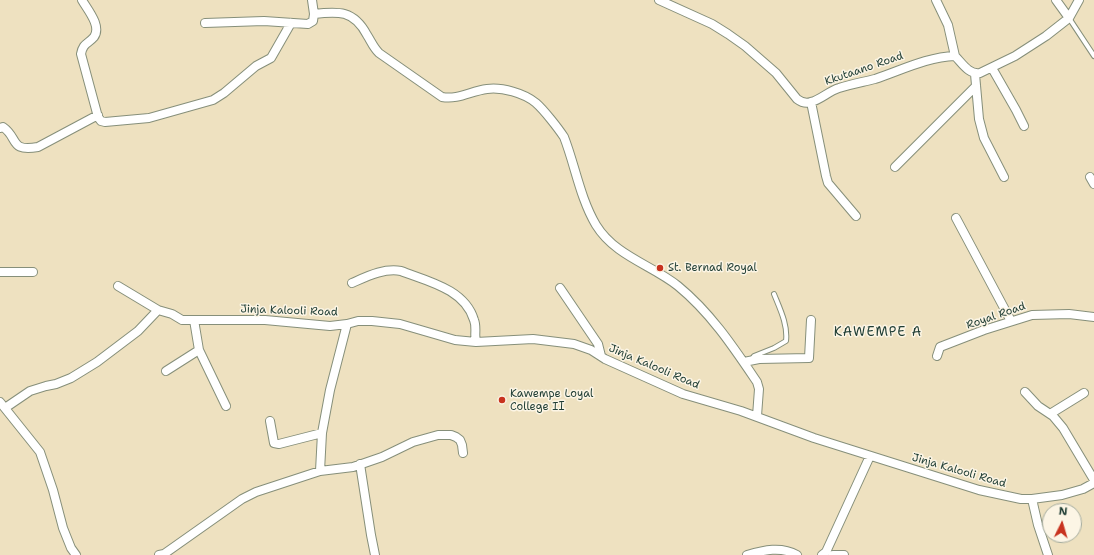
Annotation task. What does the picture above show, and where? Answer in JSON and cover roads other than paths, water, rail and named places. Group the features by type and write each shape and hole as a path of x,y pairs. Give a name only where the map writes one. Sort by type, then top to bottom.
{"street":[{"path":"82,0 96,23 96,32 94,37 82,48 81,54 98,115 101,121 105,122 149,118 213,100 224,93 256,66 271,58 291,23"},
{"path":"206,23 311,23 314,21 312,0"},
{"path":"659,0 700,18 728,34 776,73 797,99 802,102 810,102 828,183 856,216"},
{"path":"936,0 948,25 955,56 975,74"},
{"path":"1056,0 1069,18"},
{"path":"975,74 992,68 1035,43 1069,18 1079,0"},
{"path":"314,14 335,12 344,13 352,17 360,24 374,48 379,53 442,97 457,97 488,88 515,92 537,104 564,137 587,208 596,226 608,240 622,252 635,261 652,268 667,277 690,296 748,362 758,382 759,389 757,416"},
{"name":"Kkutaano Road","path":"810,102 838,88 874,79 928,60 955,56"},
{"path":"992,68 1024,126"},
{"path":"975,74 979,119 984,138 1004,177"},
{"path":"895,167 976,86"},
{"path":"0,128 3,127 7,130 16,145 24,148 31,148 38,147 98,115"},
{"path":"956,218 1010,321"},
{"path":"352,283 369,275 394,270 401,271 440,286 458,297 468,307 474,319 476,342"},
{"path":"0,272 33,272"},
{"name":"Jinja Kalooli Road","path":"118,286 158,310 172,314 182,320 265,320 330,326 358,321 386,322 418,329 455,340 476,342 533,339 574,344 591,350 683,394 757,416 814,438 979,490 1021,499 1032,499 1062,495 1083,489 1094,482"},
{"path":"560,288 598,344 602,356"},
{"path":"76,555 71,548 63,528 53,490 40,452 2,405 30,391 71,378 138,331 158,310"},
{"name":"Royal Road","path":"937,356 940,347 1010,321 1032,315 1069,314 1094,317"},
{"path":"194,320 199,350 226,406"},
{"path":"748,362 772,358 808,358 811,320"},
{"path":"320,471 322,434 330,390 347,324"},
{"path":"166,371 199,350"},
{"path":"1025,392 1038,406 1050,414 1063,428 1094,482"},
{"path":"1050,414 1084,393"},
{"path":"270,420 274,443 279,444 322,434"},
{"path":"159,555 164,554 248,496 320,471 354,467 382,457 414,442 438,435 451,435 456,437 460,440 463,453"},
{"path":"822,555 826,552 870,456"},
{"path":"360,464 370,535 376,555"},
{"path":"1032,499 1038,525 1048,555"},
{"path":"747,555 771,549 792,552 797,555"},
{"path":"833,555 844,555"}],"lane":[{"path":"1069,18 1094,56"},
{"path":"748,362 754,356 774,348 786,341 787,333 784,319 774,294"}],"place":[{"name":"St. Bernad Royal","path":"660,268"},
{"name":"Kawempe Loyal College II","path":"502,400"}],"district":[{"name":"KAWEMPE A","path":"878,333"}]}
